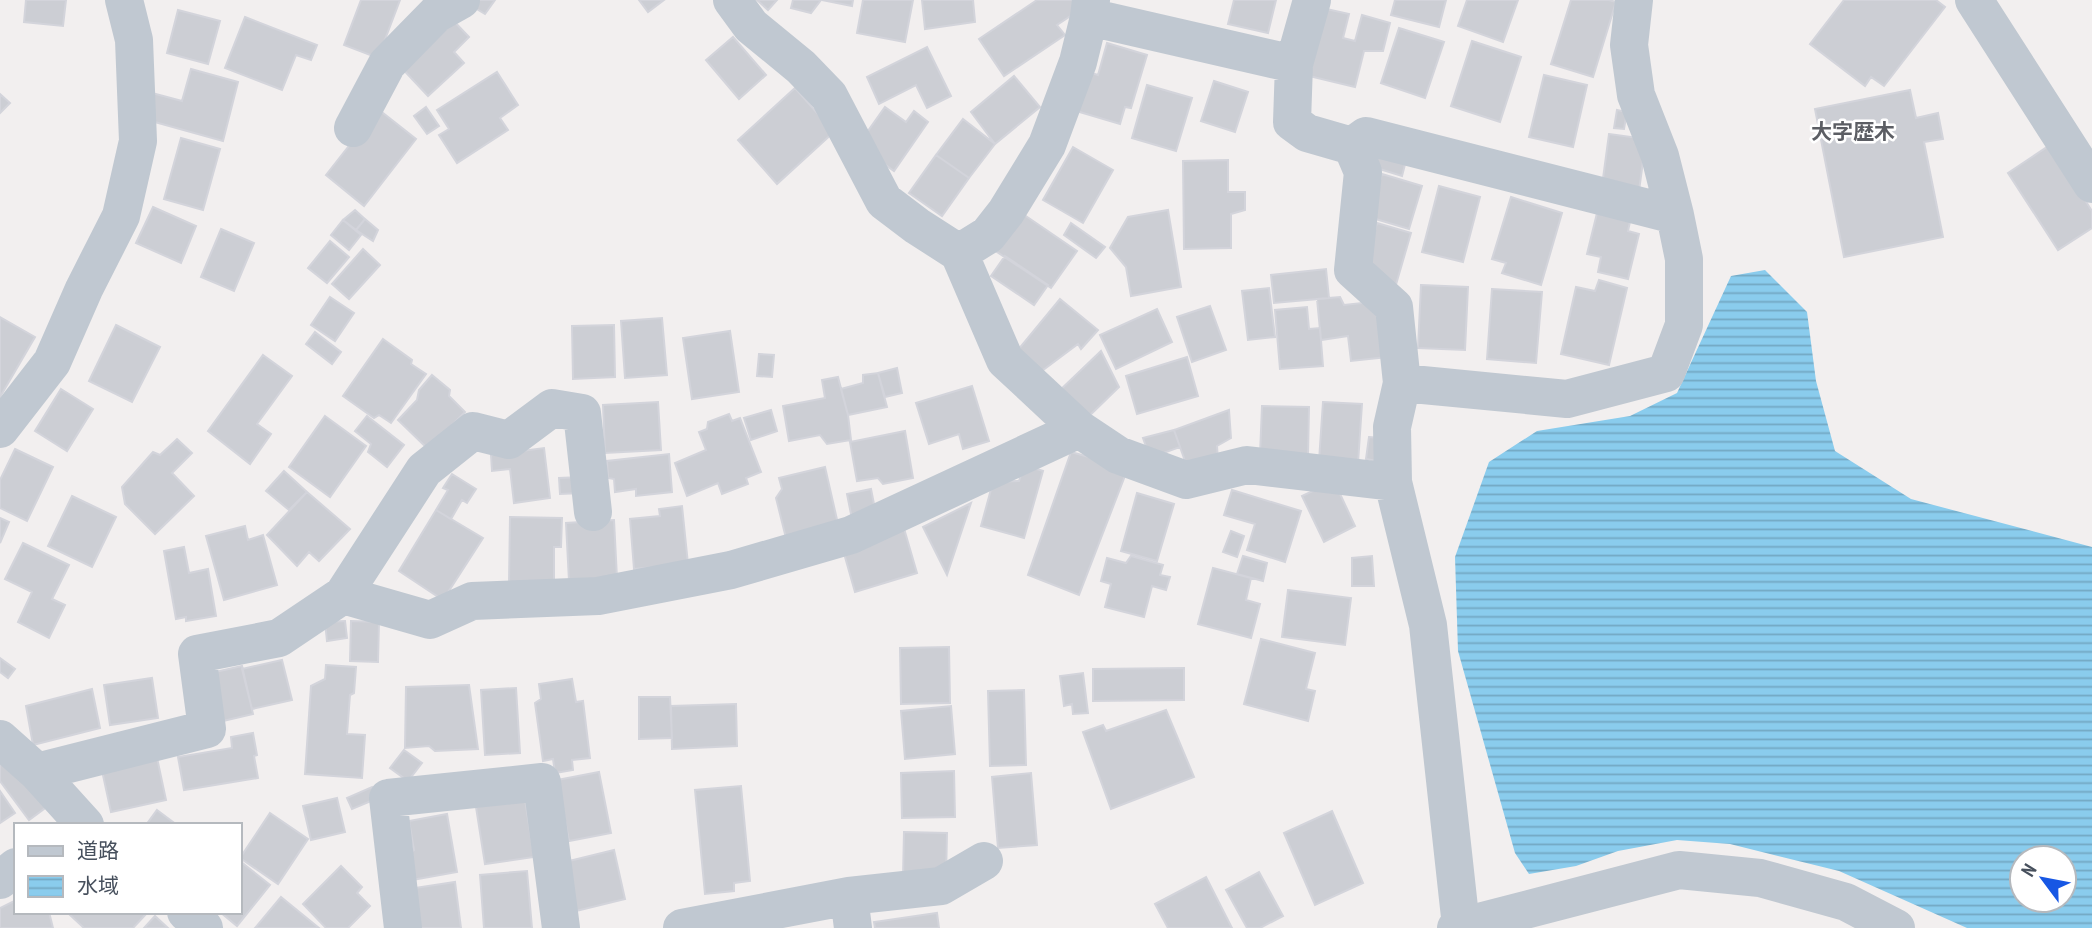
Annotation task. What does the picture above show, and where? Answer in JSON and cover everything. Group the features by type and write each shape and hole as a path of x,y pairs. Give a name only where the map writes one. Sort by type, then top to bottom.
{"street":[{"path":"0,429 52,362 84,289 121,216 138,141 134,40 124,0"},
{"path":"353,128 387,64 436,14 461,0"},
{"path":"732,0 751,26 801,67 829,96 884,201 959,253 1005,360 1079,429 1118,456 1186,480 1247,466 1393,482"},
{"path":"1312,0 1294,64 1292,122 1307,133 1352,146"},
{"path":"1402,383 1567,399 1666,373 1684,325 1684,259 1660,156 1636,95 1629,45 1634,0"},
{"path":"1974,0 2092,184"},
{"path":"959,253 988,235 1006,212 1047,145 1078,62 1090,9 1294,64"},
{"path":"1352,146 1366,136 1675,215"},
{"path":"1352,146 1363,172 1353,270 1394,307 1402,383 1392,427 1393,482 1428,625 1458,927 1679,870 1760,878 1846,902 1896,928"},
{"path":"37,772 207,729 198,654 279,638 342,595 425,470 473,431 509,440 552,408 582,412 593,512"},
{"path":"342,595 429,620 472,601 598,596 731,570 851,535 1079,429"},
{"path":"3,746 37,772 81,823"},
{"path":"403,928 388,798 542,782 561,928"},
{"path":"682,928 851,912 941,886 984,861"},
{"path":"0,880 14,869"},
{"path":"188,914 204,928"}],"water":[{"path":"1765,270 1807,312 1816,381 1835,451 1911,499 2092,547 2092,928 1967,928 1839,871 1730,844 1677,840 1618,851 1576,866 1529,874 1515,853 1458,651 1455,557 1489,462 1537,431 1630,416 1677,393 1731,276"}],"building":[{"path":"26,0 66,0 63,26 24,22"},
{"path":"361,0 400,0 378,58 344,45"},
{"path":"474,0 495,0 485,14 470,5"},
{"path":"639,0 664,0 648,12"},
{"path":"757,0 777,0 768,10"},
{"path":"793,0 821,0 811,13 791,8"},
{"path":"822,0 853,0 852,6"},
{"path":"863,0 913,0 905,42 857,33"},
{"path":"922,0 973,0 975,22 925,29"},
{"path":"1037,0 1074,0 1081,9 1057,25 1065,35 1004,76 979,39"},
{"path":"1234,0 1276,0 1268,33 1228,24"},
{"path":"1395,0 1446,0 1439,27 1391,15"},
{"path":"1467,0 1518,0 1503,42 1458,26"},
{"path":"1571,0 1616,2 1593,77 1551,64"},
{"path":"1844,0 1936,0 1945,7 1884,86 1871,77 1865,86 1810,44"},
{"path":"1322,8 1349,14 1343,38 1355,41 1362,15 1390,23 1383,51 1364,51 1355,87 1305,75"},
{"path":"178,10 220,21 208,64 167,53"},
{"path":"448,15 469,37 454,52 464,63 428,96 397,63"},
{"path":"245,17 317,45 311,60 296,55 282,90 225,68"},
{"path":"1399,28 1444,42 1425,98 1381,83"},
{"path":"733,37 766,75 739,99 706,60"},
{"path":"1472,41 1521,57 1500,122 1451,106"},
{"path":"1107,43 1147,55 1131,108 1125,107 1120,124 1073,110 1085,71 1098,75"},
{"path":"927,47 951,96 927,108 916,85 879,104 867,77"},
{"path":"191,69 238,82 223,141 144,119 152,93 182,101"},
{"path":"497,72 518,105 500,118 508,130 457,163 439,135 449,129 437,110"},
{"path":"1544,75 1587,85 1573,147 1529,137"},
{"path":"1014,76 1040,107 995,144 971,112"},
{"path":"1214,81 1248,92 1235,132 1201,121"},
{"path":"1147,85 1192,98 1176,151 1132,138"},
{"path":"795,88 834,132 777,184 738,140"},
{"path":"1910,90 1916,118 1938,113 1943,139 1924,142 1943,237 1844,257 1815,109"},
{"path":"0,94 10,103 0,113"},
{"path":"426,107 439,126 427,134 414,116"},
{"path":"885,107 906,122 914,111 928,122 894,171 858,145"},
{"path":"378,109 416,139 364,206 326,175"},
{"path":"1617,110 1627,112 1624,129 1614,128"},
{"path":"963,119 995,144 969,178 936,155"},
{"path":"1609,134 1646,139 1639,191 1602,186"},
{"path":"181,138 220,149 203,210 164,199"},
{"path":"1377,144 1408,153 1402,176 1370,166"},
{"path":"2050,145 2092,211 2092,228 2058,250 2008,173"},
{"path":"1073,147 1113,170 1083,223 1043,200"},
{"path":"936,155 969,178 942,216 909,193"},
{"path":"1228,160 1228,192 1245,192 1245,210 1231,214 1231,248 1184,249 1183,161"},
{"path":"1382,174 1422,186 1409,229 1369,217"},
{"path":"1439,186 1480,197 1463,262 1422,252"},
{"path":"1511,197 1562,213 1541,285 1502,273 1506,263 1492,259"},
{"path":"153,207 196,226 181,263 136,243"},
{"path":"1598,209 1631,217 1628,231 1639,234 1628,279 1598,272 1601,257 1587,254"},
{"path":"355,210 365,219 356,230 343,220"},
{"path":"1168,210 1181,287 1131,296 1126,267 1110,248 1128,217"},
{"path":"1020,212 1077,251 1051,288 994,250"},
{"path":"365,219 378,230 373,241 356,230"},
{"path":"343,220 361,235 349,250 331,235"},
{"path":"1071,223 1105,247 1096,258 1064,235"},
{"path":"1377,223 1411,233 1395,288 1364,269"},
{"path":"221,229 254,243 234,291 201,277"},
{"path":"330,241 349,257 327,283 308,268"},
{"path":"363,249 380,265 349,299 332,284"},
{"path":"1005,256 1048,285 1034,305 991,276"},
{"path":"1326,269 1329,298 1274,303 1271,275"},
{"path":"1599,280 1627,288 1609,365 1561,354 1576,287 1595,291"},
{"path":"1421,285 1468,287 1465,350 1418,348"},
{"path":"1269,288 1275,337 1248,340 1242,291"},
{"path":"1492,289 1542,292 1536,363 1487,359"},
{"path":"330,297 354,313 335,341 311,325"},
{"path":"1340,297 1344,305 1380,301 1387,357 1351,361 1348,336 1321,340 1317,299"},
{"path":"1060,299 1098,330 1081,349 1078,344 1035,376 1017,351"},
{"path":"1210,306 1226,350 1192,362 1177,317"},
{"path":"1307,307 1309,329 1320,328 1323,366 1280,369 1275,310"},
{"path":"1157,309 1172,342 1116,369 1100,335"},
{"path":"0,317 35,337 0,397"},
{"path":"662,318 667,375 625,378 621,321"},
{"path":"116,325 160,347 132,402 89,381"},
{"path":"614,325 615,377 573,379 572,326"},
{"path":"730,331 739,392 692,399 683,338"},
{"path":"315,332 341,352 332,364 306,344"},
{"path":"383,339 426,374 391,423 379,415 374,418 343,396"},
{"path":"1101,351 1119,387 1084,421 1058,392"},
{"path":"759,354 774,355 772,377 757,376"},
{"path":"263,355 292,376 257,424 271,434 250,464 208,431"},
{"path":"1187,357 1198,396 1137,414 1126,376"},
{"path":"897,368 902,393 885,397 878,373"},
{"path":"878,373 887,407 848,415 841,389 863,383 863,375"},
{"path":"432,375 450,390 449,396 465,412 428,449 398,420 417,400 419,390"},
{"path":"838,377 848,415 851,440 827,444 820,435 789,441 783,406 825,398 822,380"},
{"path":"972,386 989,441 963,449 959,434 929,444 916,403"},
{"path":"61,389 93,409 67,451 35,431"},
{"path":"658,402 661,450 605,453 603,405"},
{"path":"1323,402 1362,404 1358,463 1319,461"},
{"path":"1262,406 1309,407 1308,456 1260,455"},
{"path":"771,410 777,431 751,440 744,418"},
{"path":"1229,410 1231,438 1217,446 1218,460 1185,461 1174,430"},
{"path":"729,414 732,421 740,418 761,472 746,478 748,484 722,494 718,483 687,496 675,463 706,450 699,432 707,429 708,422"},
{"path":"325,416 366,446 330,497 289,467"},
{"path":"367,416 404,445 387,467 368,452 371,444 355,431"},
{"path":"1174,430 1180,447 1150,458 1143,438"},
{"path":"905,431 913,478 883,484 878,478 857,481 850,442"},
{"path":"1369,437 1380,438 1377,461 1366,459"},
{"path":"177,439 192,453 172,473 194,496 155,534 125,504 122,487 153,452 160,455"},
{"path":"544,448 550,498 514,503 510,469 492,471 491,455"},
{"path":"15,449 53,467 27,521 0,508 0,480"},
{"path":"1071,452 1128,468 1079,595 1028,575"},
{"path":"669,454 672,492 636,496 636,489 615,492 614,479 608,478 607,461"},
{"path":"1024,465 1043,471 1024,538 981,526 993,482 1019,481"},
{"path":"825,467 838,524 788,546 776,498 782,489 779,478"},
{"path":"284,471 307,492 289,510 266,491"},
{"path":"452,474 476,489 467,503 462,500 451,519 436,510 448,490 443,488"},
{"path":"581,477 582,493 560,494 559,478"},
{"path":"1334,481 1355,526 1324,542 1302,496"},
{"path":"871,489 876,514 852,519 847,494"},
{"path":"1232,490 1301,511 1285,562 1247,550 1255,524 1224,515"},
{"path":"307,492 350,529 319,561 309,552 297,566 267,535"},
{"path":"1137,493 1174,504 1157,561 1121,551"},
{"path":"72,496 116,517 92,567 48,546"},
{"path":"971,503 947,575 923,527"},
{"path":"682,506 688,564 634,569 630,519 660,516 659,509"},
{"path":"436,510 483,538 443,600 399,571"},
{"path":"510,517 562,518 561,547 554,547 554,583 509,583"},
{"path":"0,518 9,522 0,543"},
{"path":"614,520 617,578 569,581 566,523"},
{"path":"903,525 917,573 855,592 841,543"},
{"path":"245,526 248,540 263,535 277,585 224,600 206,536"},
{"path":"1231,531 1244,536 1237,557 1223,552"},
{"path":"23,543 69,565 52,599 65,605 49,638 18,622 32,592 5,579"},
{"path":"184,547 189,573 208,569 216,616 186,621 186,617 176,619 164,551"},
{"path":"1131,556 1163,565 1160,575 1170,577 1166,590 1152,586 1144,617 1105,607 1111,584 1101,581 1107,558 1126,563"},
{"path":"1243,556 1267,563 1263,581 1237,574"},
{"path":"1372,556 1374,586 1352,586 1352,558"},
{"path":"1213,568 1251,578 1246,600 1260,604 1251,638 1198,624"},
{"path":"1288,590 1351,598 1345,645 1282,637"},
{"path":"345,621 347,638 327,641 325,622"},
{"path":"351,621 379,622 378,662 350,661"},
{"path":"1261,639 1315,653 1306,689 1315,691 1308,721 1244,704"},
{"path":"949,647 950,703 901,704 900,648"},
{"path":"0,658 15,669 8,678 0,672"},
{"path":"282,660 292,700 252,709 242,669"},
{"path":"326,665 356,667 354,693 350,695 347,734 365,735 362,778 305,774 311,686 325,679"},
{"path":"242,666 253,714 223,721 211,673"},
{"path":"1184,668 1184,700 1093,701 1093,669"},
{"path":"1083,673 1088,713 1073,714 1072,704 1064,706 1060,676"},
{"path":"152,678 158,718 110,725 104,685"},
{"path":"572,679 576,702 583,701 590,758 572,760 573,770 555,773 553,759 543,761 535,703 541,699 539,684"},
{"path":"469,685 478,749 435,751 429,746 405,748 406,687"},
{"path":"516,688 520,753 485,755 481,690"},
{"path":"92,689 100,728 33,745 26,706"},
{"path":"1024,690 1026,765 990,766 988,691"},
{"path":"639,697 670,697 672,738 639,739"},
{"path":"736,704 737,746 672,749 671,706"},
{"path":"951,706 955,754 905,759 901,711"},
{"path":"1166,710 1194,777 1111,809 1083,732 1103,725 1106,731"},
{"path":"253,733 258,778 184,790 178,757 232,748 231,737"},
{"path":"404,750 422,763 408,781 390,768"},
{"path":"156,753 166,800 111,812 101,766"},
{"path":"12,757 48,806 29,820 0,781 0,765"},
{"path":"954,771 955,817 902,818 901,773"},
{"path":"599,772 611,833 569,841 557,780"},
{"path":"1031,773 1037,845 998,848 992,777"},
{"path":"741,786 750,881 734,883 734,891 705,894 695,790"},
{"path":"372,787 376,799 352,809 347,798"},
{"path":"0,791 15,813 0,823"},
{"path":"337,798 345,832 311,840 303,806"},
{"path":"525,799 534,857 485,864 476,807"},
{"path":"157,810 174,823 147,823"},
{"path":"1332,811 1363,883 1315,905 1284,833"},
{"path":"270,813 308,839 278,884 242,859 242,855"},
{"path":"447,814 457,872 412,880 408,855 414,850 409,821"},
{"path":"904,832 947,833 946,878 903,877"},
{"path":"614,850 625,899 576,911 565,862"},
{"path":"242,863 270,885 237,926 222,914 242,914"},
{"path":"341,866 362,887 357,893 370,906 348,928 326,928 303,904"},
{"path":"527,871 532,928 484,928 480,875"},
{"path":"1259,872 1283,916 1260,928 1247,928 1226,890"},
{"path":"1206,877 1232,928 1168,928 1155,904"},
{"path":"455,882 461,928 413,928 408,889"},
{"path":"281,897 319,928 255,928"},
{"path":"14,901 14,914 50,914 53,928 0,928 0,908"},
{"path":"937,913 939,928 875,928 874,922"},
{"path":"146,914 133,928 84,928 70,915"},
{"path":"155,916 168,928 144,928"}],"district":[{"name":"大字歴木","path":"1853,132"}]}
